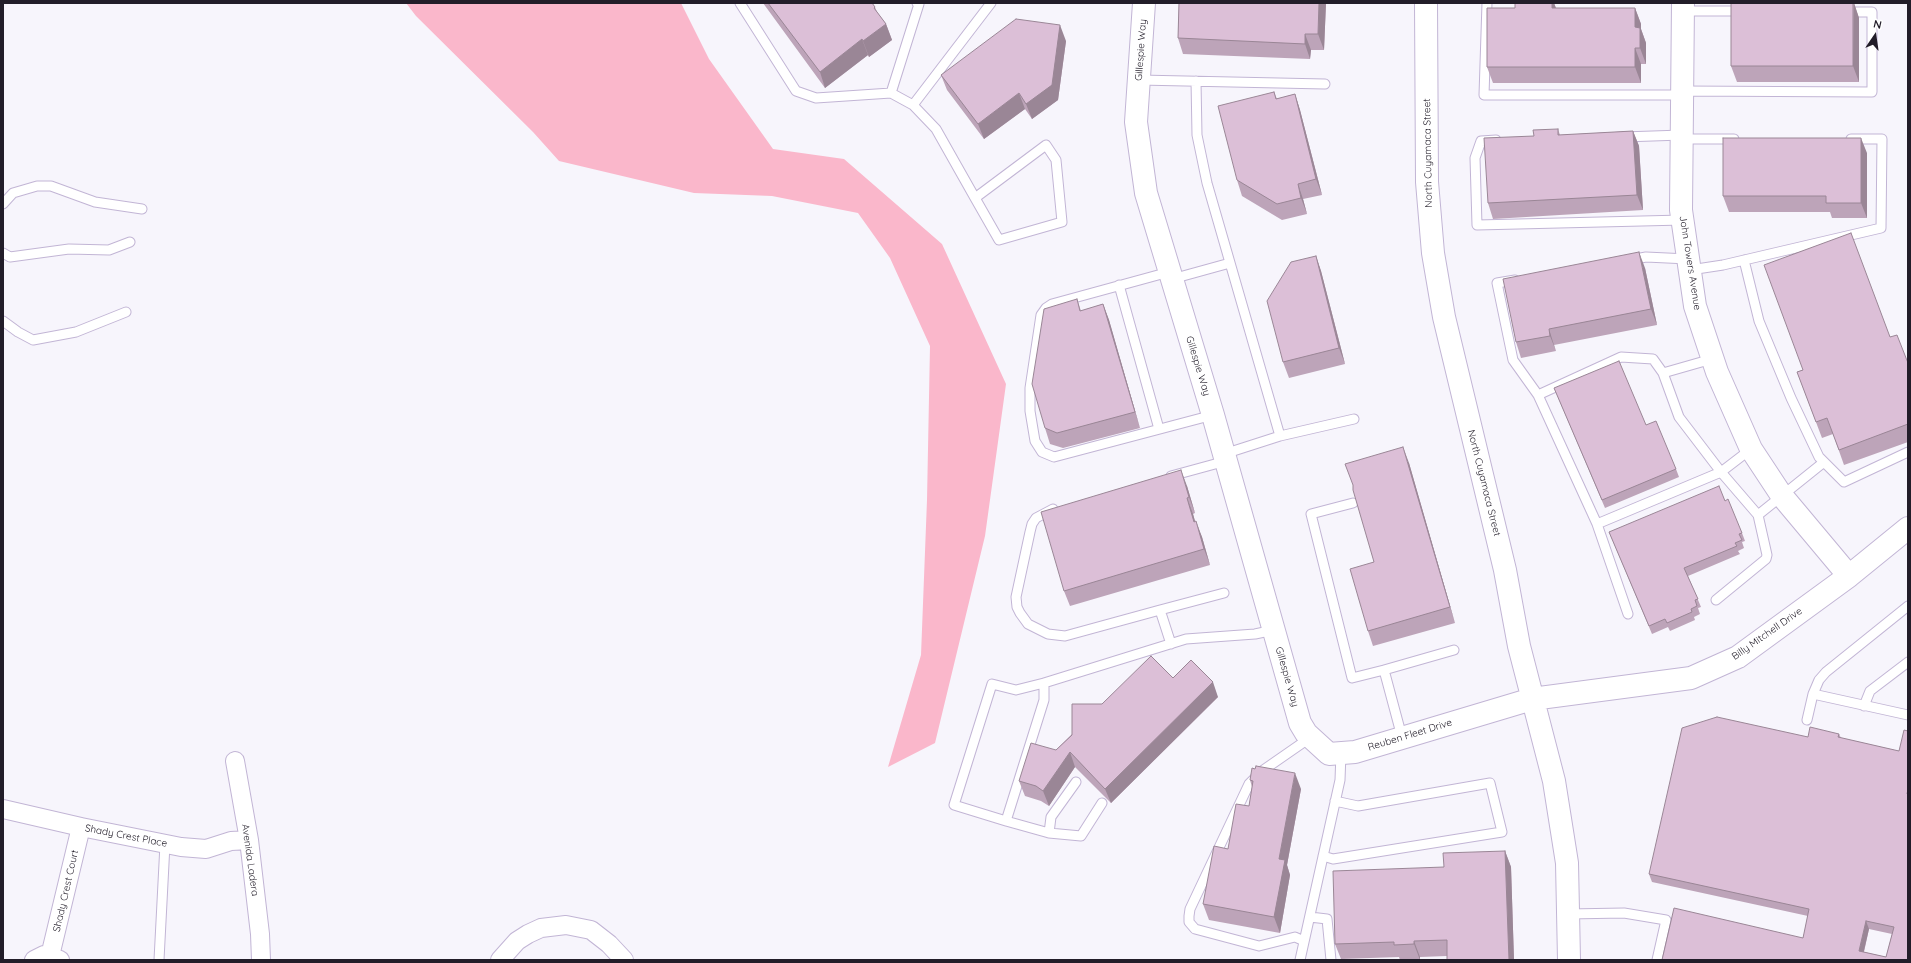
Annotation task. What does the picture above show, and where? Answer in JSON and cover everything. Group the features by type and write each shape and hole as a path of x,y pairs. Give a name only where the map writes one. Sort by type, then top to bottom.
{"street":[{"name":"Gillespie Way","path":"1144,3 1136,122 1146,193 1213,415 1274,630 1306,730"},
{"name":"North Cuyamaca Street","path":"1426,3 1427,182 1433,253 1444,317 1505,570 1519,646 1554,781 1567,863 1569,960"},
{"name":"John Towers Avenue","path":"1683,7 1682,220 1695,306 1712,359 1751,449 1782,496 1849,576"},
{"name":"Billy Mitchell Drive","path":"1532,699 1691,678 1738,657 1849,576 1908,528"},
{"name":"Reuben Fleet Drive","path":"1306,730 1329,754 1355,752 1532,699"},
{"name":"Avenida Ladera","path":"235,761 249,840 260,934 261,960"},
{"name":"Shady Crest Place","path":"3,808 81,827 165,844 206,849 231,841 249,840"},
{"name":"Shady Crest Court","path":"48,958 81,827"},
{"path":"500,960 517,941 528,934 541,928 566,925 591,930 609,944 624,960"}],"lane":[{"path":"740,3 796,91 816,98 892,93 913,105 936,129 975,198 999,240 1062,222 1056,160 1046,145 975,198"},
{"path":"892,93 919,4 917,3"},
{"path":"913,105 991,3"},
{"path":"1487,3 1484,95 1872,92 1872,12 1833,12"},
{"path":"1683,7 1754,11"},
{"path":"1139,80 1325,84"},
{"path":"1196,81 1197,123 1201,156 1207,183 1280,436"},
{"path":"1612,137 1742,139"},
{"path":"1622,262 1646,258 1689,264 1744,260 1881,228 1882,139 1843,139"},
{"path":"1504,140 1481,141 1475,158 1475,200 1477,225 1682,220"},
{"path":"3,204 13,193 37,186 51,186 95,202 142,209"},
{"path":"3,253 10,257 69,249 109,250 130,242"},
{"path":"1744,260 1759,321 1791,398 1819,457 1844,482 1908,452"},
{"path":"1213,415 1054,457 1042,452 1038,448 1030,411 1030,388 1041,315 1046,308 1052,304 1119,285 1230,263"},
{"path":"1521,279 1497,283 1513,360 1538,395 1597,524 1628,614"},
{"path":"1119,285 1159,429"},
{"path":"3,321 18,332 33,340 76,332 126,312"},
{"path":"1538,395 1621,357 1653,359 1663,373 1679,417 1721,472 1758,515 1767,555 1766,559 1716,600"},
{"path":"1663,373 1712,359"},
{"path":"1164,478 1225,458 1280,436 1354,419"},
{"path":"1597,524 1721,472 1751,449"},
{"path":"1758,515 1824,462"},
{"path":"1353,503 1311,514 1352,678 1454,650"},
{"path":"1064,506 1045,512 1032,524 1016,597 1017,607 1028,624 1048,634 1065,636 1224,593"},
{"path":"1807,720 1813,694 1819,680 1826,672 1908,606"},
{"path":"1160,610 1171,644"},
{"path":"1102,803 1081,836 1048,833 954,805 992,684 1016,690 1044,683 1186,639 1255,634 1274,630"},
{"path":"1864,706 1870,691 1908,662"},
{"path":"1384,670 1402,737"},
{"path":"1006,821 1044,700 1044,683"},
{"path":"1813,694 1908,715"},
{"path":"1304,941 1295,937 1260,946 1195,929 1189,922 1189,916 1190,909 1249,784 1306,730"},
{"path":"1300,960 1340,780 1341,753"},
{"path":"1048,833 1051,817 1076,782"},
{"path":"1323,856 1333,859 1502,832 1490,783 1358,806 1335,801"},
{"path":"159,960 165,844"},
{"path":"1568,914 1624,913 1666,920 1657,960"},
{"path":"1310,917 1327,919 1331,960"}],"shaded area":[{"path":"406,3 681,3 709,59 773,149 844,159 942,244 1006,384 985,536 935,743 888,767 921,655 927,500 930,346 890,258 858,213 772,196 694,193 559,161 533,132 416,16"}],"building":[{"path":"768,3 872,3 886,24 863,41 862,39 820,72"},
{"path":"1179,3 1319,3 1318,34 1305,34 1305,44 1178,38"},
{"path":"1515,3 1552,3 1552,8 1635,8 1635,27 1640,28 1640,48 1635,48 1635,67 1487,67 1487,8 1515,8"},
{"path":"1731,3 1853,3 1853,66 1731,66"},
{"path":"1016,19 1060,25 1052,85 1026,104 1019,93 978,124 941,75"},
{"path":"1274,92 1276,99 1295,94 1316,179 1298,184 1301,198 1277,204 1237,180 1218,106"},
{"path":"1558,129 1558,135 1633,131 1637,195 1488,203 1484,138 1534,136 1533,130"},
{"path":"1723,138 1861,138 1861,203 1826,203 1826,196 1723,196"},
{"path":"1851,233 1890,337 1897,335 1908,363 1908,424 1839,450 1827,418 1816,422 1797,372 1803,370 1764,265"},
{"path":"1639,252 1651,309 1549,329 1550,336 1516,342 1503,279"},
{"path":"1316,256 1339,348 1283,362 1267,301 1291,262"},
{"path":"1077,299 1080,311 1103,304 1135,412 1057,433 1045,428 1032,384 1044,309"},
{"path":"1619,361 1646,425 1656,421 1676,469 1602,500 1554,388"},
{"path":"1403,447 1450,607 1368,631 1350,569 1374,562 1353,490 1353,485 1345,464"},
{"path":"1181,470 1189,497 1187,498 1194,522 1196,521 1204,549 1064,591 1041,512"},
{"path":"1719,486 1725,501 1728,499 1742,533 1739,534 1742,540 1735,543 1737,546 1684,568 1698,599 1695,600 1697,606 1691,609 1692,612 1667,623 1665,619 1649,626 1609,532"},
{"path":"1151,656 1173,678 1191,660 1213,682 1105,789 1070,752 1043,791 1036,786 1019,781 1031,743 1056,750 1072,735 1072,704 1102,704"},
{"path":"1717,717 1808,737 1810,727 1839,734 1838,737 1899,751 1904,730 1908,731 1908,960 1662,960 1674,908 1803,938 1809,909 1649,874 1682,728","holes":["1866,921 1894,927 1886,957 1859,951"]},
{"path":"1256,766 1295,773 1279,859 1285,860 1274,917 1203,904 1214,846 1228,849 1236,804 1249,806 1253,781 1250,780 1252,768 1255,769"},
{"path":"1505,851 1509,960 1447,960 1447,940 1414,941 1414,944 1394,945 1394,942 1335,944 1333,871 1444,867 1443,853"}]}
